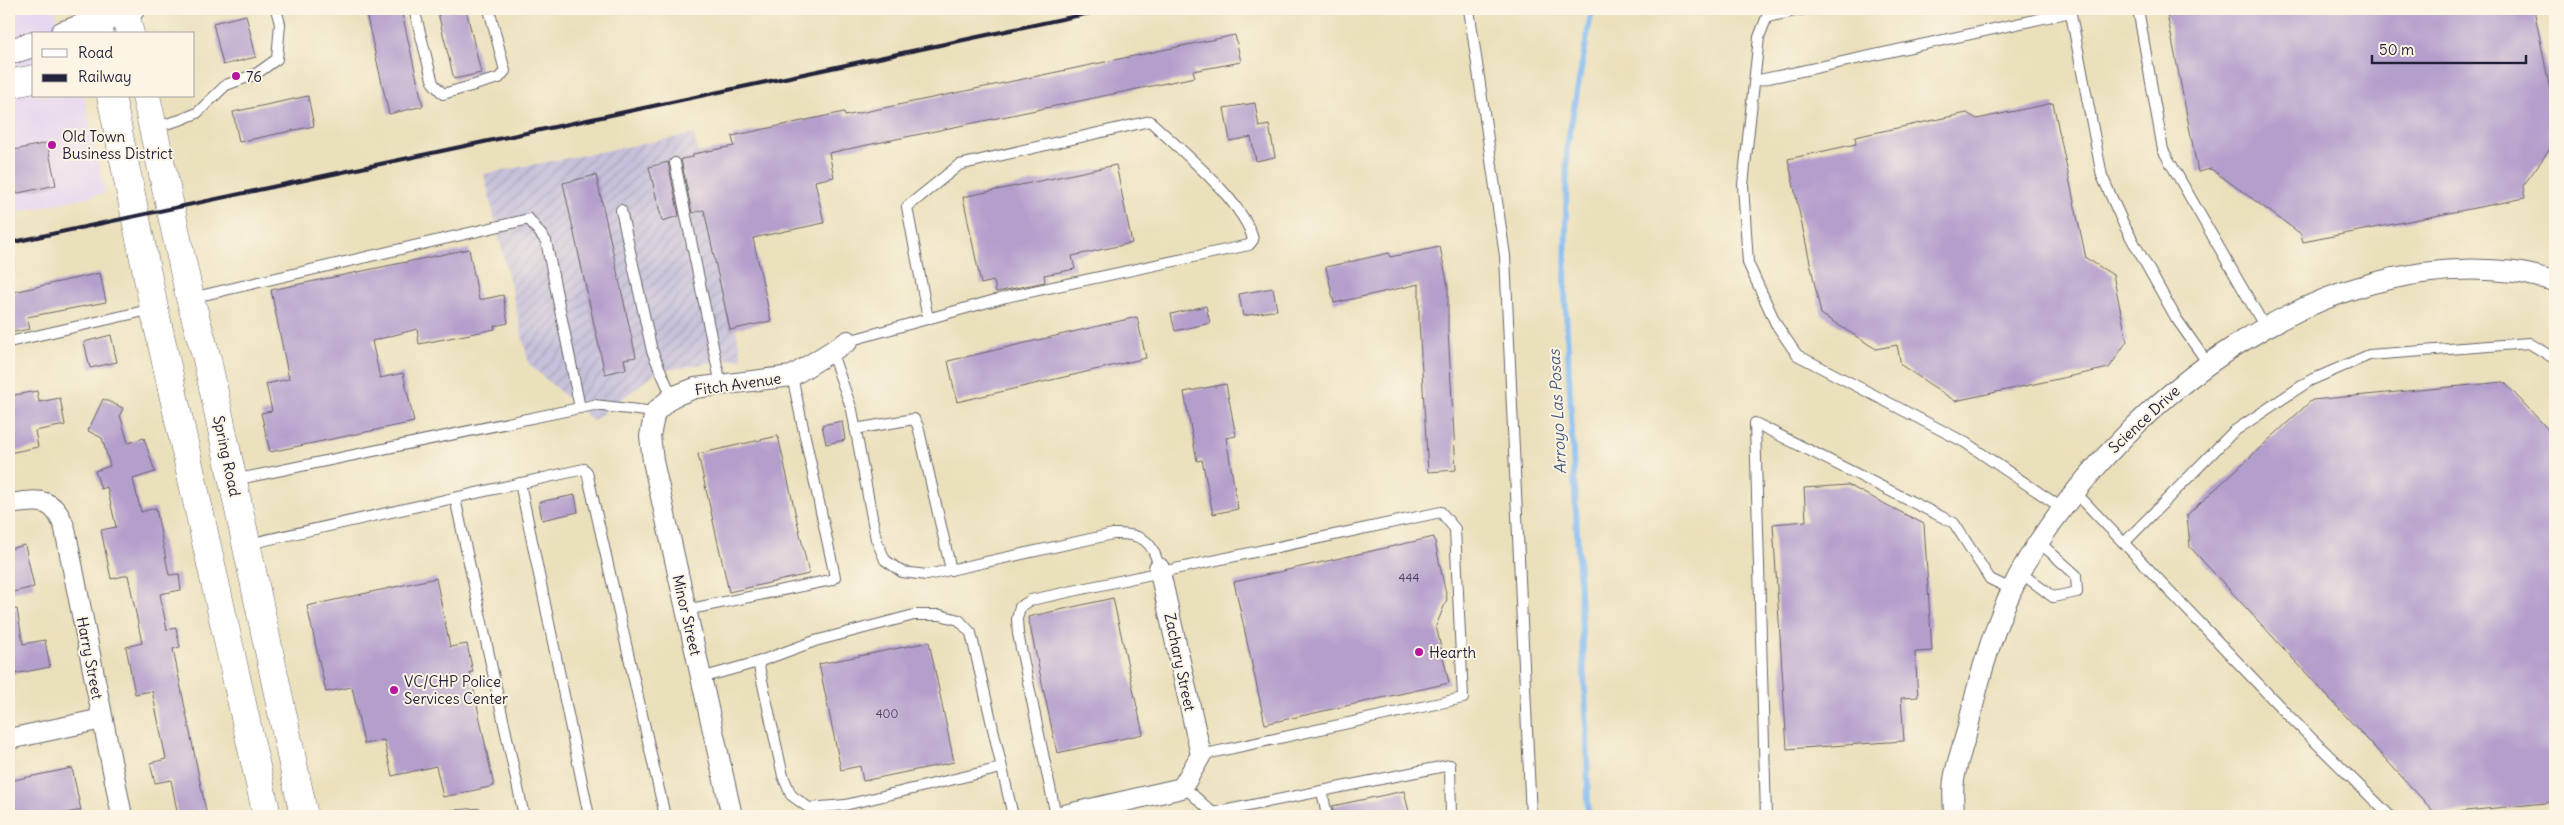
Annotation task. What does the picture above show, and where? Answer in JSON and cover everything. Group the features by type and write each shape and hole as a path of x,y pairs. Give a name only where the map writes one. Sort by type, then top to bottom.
{"main road":[{"path":"9,84 32,79"},
{"name":"Spring Road","path":"146,98 190,298 207,359 304,816"},
{"path":"111,102 154,308 267,816"}],"street":[{"path":"68,32 96,21 128,16"},
{"path":"9,52 32,45"},
{"name":"Science Drive","path":"1954,816 1953,781 1966,738 1980,675 2017,582 2039,542 2090,472 2136,423 2175,388 2266,329 2304,309 2344,292 2391,280 2471,270 2516,272 2555,281"},
{"name":"Fitch Avenue","path":"655,412 672,397 695,388 792,376 839,346"},
{"name":"Minor Street","path":"655,412 650,436 653,461 732,816"},
{"name":"Harry Street","path":"9,504 40,500 50,504 61,515 122,816"},
{"name":"Zachary Street","path":"1160,570 1201,755"},
{"path":"9,739 102,719"},
{"path":"1058,816 1084,813 1184,786 1201,755"}],"lane":[{"path":"154,128 197,113 226,85 256,74 277,59 280,24 276,9"},
{"path":"414,9 433,83 443,94 498,78 505,71 489,9"},
{"path":"1469,9 1505,256 1531,816"},
{"path":"1805,9 1769,13 1759,37 1743,185 1748,263 1776,324 1797,355 1966,443 2063,509"},
{"path":"2138,9 2163,150 2266,329"},
{"path":"1755,81 2070,10 2102,176 2124,226 2171,310 2209,365"},
{"path":"928,319 907,207 959,165 1150,121 1235,204 1251,234 1253,240 1249,245 1006,297 839,346 844,384 855,429 876,538 885,560 902,572 927,575 1113,534 1132,533 1149,543 1156,554 1160,570"},
{"path":"675,163 721,385"},
{"path":"621,210 652,351 672,397"},
{"path":"190,298 529,219 546,241 580,408"},
{"path":"9,342 154,308"},
{"path":"2124,543 2233,432 2310,381 2370,355 2529,343 2555,359"},
{"path":"686,610 831,580 835,577 792,376"},
{"path":"233,480 594,404 655,412"},
{"path":"855,429 914,419 918,426 951,570"},
{"path":"1766,816 1755,422 1954,523 1990,579 2017,582 2054,597 2077,592 2076,576 2039,542"},
{"path":"246,544 580,469 587,472 665,816"},
{"path":"520,483 589,816"},
{"path":"2075,492 2287,714 2390,816"},
{"path":"455,498 524,816"},
{"path":"1058,816 1018,634 1017,619 1020,607 1031,600 1160,570 1441,512 1455,529 1463,698 1201,755"},
{"path":"701,678 758,662 815,641 914,615 940,615 959,620 971,633 1013,816"},
{"path":"758,662 783,776 791,795 809,808 845,805 1001,768"},
{"path":"1184,786 1213,814 1450,765 1451,816"},
{"path":"1322,791 1327,816"},
{"path":"446,816 477,814 478,816"}],"shaded area":[{"name":"Old Town Business District","path":"9,9 55,9 61,32 32,32 32,98 84,98 105,193 9,214"},
{"path":"694,134 742,358 658,371 593,421 529,364 484,174"}],"building":[{"path":"365,9 401,9 423,106 389,114"},
{"path":"437,9 466,9 481,73 454,79"},
{"path":"2166,9 2534,9 2555,115 2555,148 2550,149 2523,186 2525,198 2303,242 2301,234 2211,169 2198,172"},
{"path":"246,15 256,57 223,65 213,23"},
{"path":"1235,35 1241,62 1193,71 1195,77 829,153 834,177 815,181 824,223 753,238 771,321 730,330 704,210 692,213 681,159 693,157 693,154 734,146 732,136 844,112 845,116"},
{"path":"308,96 314,126 239,142 233,112"},
{"path":"1255,103 1259,127 1269,125 1275,157 1256,161 1251,137 1230,141 1224,108"},
{"path":"2053,103 2086,258 2113,275 2127,341 2109,368 1955,401 1901,365 1897,345 1876,349 1821,314 1788,159 1856,144 1855,137 1967,113 1977,119"},
{"path":"47,143 56,185 9,195 9,151"},
{"path":"668,162 679,216 662,221 649,167"},
{"path":"1116,165 1132,243 1072,256 1075,269 1044,275 1045,282 996,292 994,281 981,284 963,197"},
{"path":"596,175 636,357 624,359 626,369 605,374 563,183"},
{"path":"1440,247 1448,286 1448,331 1456,470 1428,472 1419,322 1419,284 1334,303 1326,267 1389,253 1390,257"},
{"path":"469,249 479,300 503,295 508,323 494,326 495,329 419,344 417,329 372,341 380,378 403,373 414,422 270,452 261,413 272,411 266,384 289,379 271,290"},
{"path":"100,273 106,302 27,317 30,329 9,333 9,293"},
{"path":"1273,288 1277,310 1243,316 1239,294"},
{"path":"1206,306 1210,323 1175,331 1171,314"},
{"path":"1137,317 1146,358 957,402 948,361"},
{"path":"111,335 117,362 90,368 84,342"},
{"path":"2504,382 2555,437 2555,802 2436,814 2190,547 2187,515 2312,400"},
{"path":"1226,384 1236,436 1226,438 1238,509 1213,514 1202,460 1197,461 1184,392"},
{"path":"37,391 39,402 60,398 65,425 35,431 38,447 9,453 9,396"},
{"path":"103,399 123,408 120,415 128,443 144,438 155,472 133,479 141,512 156,508 169,575 179,574 181,590 160,594 167,630 176,628 180,647 173,649 207,816 178,816 171,780 155,783 150,763 166,759 152,691 135,694 126,647 142,643 128,575 111,579 101,530 116,527 107,487 101,489 95,471 110,466 102,438 88,431"},
{"path":"842,421 845,440 826,444 822,425"},
{"path":"778,436 809,574 729,592 698,454"},
{"path":"1848,485 1924,524 1932,651 1915,652 1918,697 1901,698 1904,741 1787,749 1773,524 1806,521 1804,488"},
{"path":"575,495 578,512 542,520 539,502"},
{"path":"1434,537 1447,599 1436,626 1449,683 1265,724 1234,582"},
{"path":"25,545 34,587 9,593 9,549"},
{"path":"436,578 450,647 467,644 473,672 470,672 494,786 443,797 436,766 392,776 384,740 364,744 352,687 326,692 307,606"},
{"path":"1113,598 1143,734 1057,753 1028,617"},
{"path":"17,609 23,644 45,640 50,667 9,675 9,610"},
{"path":"929,642 954,762 863,781 860,766 841,770 819,664"},
{"path":"72,768 81,810 62,814 62,816 9,816 9,781"},
{"path":"1404,791 1410,816 1334,816 1332,806"}],"waterway":[{"name":"Arroyo Las Posas","path":"1588,816 1587,732 1565,293 1567,147 1592,9"}],"railway":[{"path":"9,243 1109,9"}],"place":[{"name":"76","path":"236,76"},
{"name":"Old Town Business District","path":"52,145"},
{"name":"Hearth","path":"1419,652"},
{"name":"VC/CHP Police Services Center","path":"394,690"}]}
